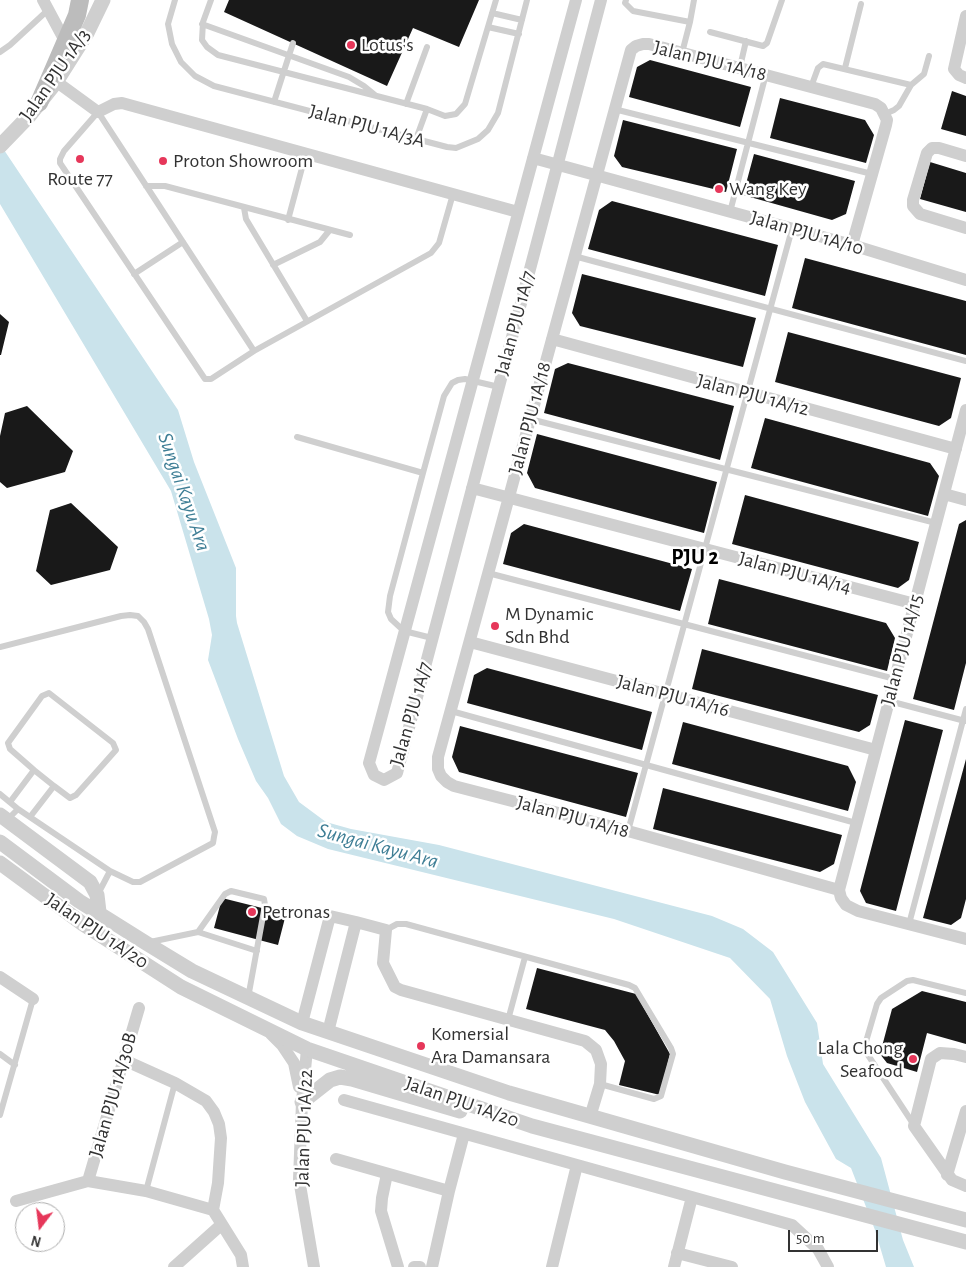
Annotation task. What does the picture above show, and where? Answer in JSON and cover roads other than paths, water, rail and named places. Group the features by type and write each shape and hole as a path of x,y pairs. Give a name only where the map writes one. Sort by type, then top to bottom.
{"main road":[{"path":"34,110 53,80 80,0"}],"street":[{"name":"Jalan PJU 1A/3","path":"53,80 87,33 103,0"},
{"name":"Jalan PJU 1A/7","path":"576,0 369,763 374,775 384,780 397,773 601,0"},
{"name":"Jalan PJU 1A/3","path":"45,5 65,41"},
{"path":"966,16 954,70 958,75 966,78"},
{"name":"Jalan PJU 1A/18","path":"839,890 628,831 454,786 447,782 438,769 438,757 631,50 642,44 740,67 875,104 885,114"},
{"path":"53,80 98,112 114,104 122,103 518,212"},
{"name":"Jalan PJU 1A/3","path":"0,146 34,110"},
{"path":"852,245 886,125 885,114"},
{"path":"966,156 940,148 932,148 927,153 913,200 913,206 920,214 966,228"},
{"name":"Jalan PJU 1A/10","path":"532,158 852,245 966,280"},
{"name":"Jalan PJU 1A/12","path":"552,339 956,449"},
{"name":"Jalan PJU 1A/15","path":"839,890 966,410"},
{"name":"Jalan PJU 1A/14","path":"472,488 915,604"},
{"path":"944,494 966,500"},
{"name":"Jalan PJU 1A/16","path":"470,642 876,750"},
{"path":"4,818 90,882 97,895 98,912"},
{"name":"Jalan PJU 1A/20","path":"0,842 80,900 192,971 302,1023 510,1093 590,1117 785,1172 966,1220"},
{"name":"Jalan PJU 1A/20","path":"0,863 83,924 181,987 307,1049 532,1126 964,1241"},
{"path":"839,890 840,898 852,909 966,939"},
{"path":"302,1023 330,916 386,930 383,963 395,987 585,1041 596,1050 601,1064 600,1084 590,1117"},
{"path":"328,1032 356,922"},
{"path":"0,977 33,999"},
{"path":"248,998 255,1009 300,1036 304,1040 307,1049"},
{"name":"Jalan PJU 1A/30B","path":"88,1181 139,1008"},
{"path":"262,1026 282,1045 294,1063 302,1102 330,1080 340,1077 352,1078 505,1124 532,1126"},
{"name":"Jalan PJU 1A/22","path":"307,1049 302,1102 299,1179 314,1267"},
{"path":"966,1057 940,1053 931,1059 914,1126 947,1175 952,1180 966,1186"},
{"path":"124,1060 175,1083 206,1101 214,1112 219,1124 220,1163 213,1210 241,1255 243,1267"},
{"path":"344,1100 792,1225 818,1249 828,1267"},
{"path":"947,1175 965,1117"},
{"path":"432,1267 464,1134"},
{"path":"336,1159 449,1191"},
{"path":"552,1267 577,1165"},
{"path":"387,1174 381,1211 398,1267"},
{"path":"16,1201 88,1181 146,1191 213,1210"},
{"path":"674,1267 692,1197"},
{"path":"174,1267 222,1225"},
{"path":"678,1253 732,1267"},
{"path":"414,1267 420,1267"}],"lane":[{"name":"Jalan PJU 1A/3A","path":"175,0 168,24 172,44 181,62 194,76 214,86 447,148 456,148 478,139 488,130 498,113 527,0"},
{"path":"211,0 202,24 202,40 207,47 218,55 445,116 456,114 462,110 465,104 496,0"},
{"path":"626,0 625,3 633,11 690,22"},
{"path":"682,53 694,0"},
{"path":"710,32 763,46 767,43 782,0"},
{"path":"845,68 861,4"},
{"path":"0,52 10,45 45,5"},
{"path":"492,13 522,20"},
{"path":"202,24 348,76 378,97"},
{"path":"488,26 519,34"},
{"path":"740,67 746,42"},
{"path":"274,102 293,43"},
{"path":"406,104 427,47"},
{"path":"885,114 899,106 911,85 924,74 929,56"},
{"path":"811,87 818,68 823,64 911,85"},
{"path":"730,212 766,74"},
{"path":"614,109 872,174"},
{"path":"416,139 427,110"},
{"path":"254,351 98,112 64,152 60,163 205,379 211,379 254,351 431,253 439,243 453,194"},
{"path":"288,220 306,153"},
{"path":"146,186 164,186 350,235"},
{"path":"244,208 246,219 307,321"},
{"path":"628,831 792,229"},
{"path":"274,265 320,242 329,230"},
{"path":"134,274 183,242"},
{"path":"574,256 966,361"},
{"path":"432,638 404,631 391,619 388,612 423,473 444,396 448,388 458,380 472,380 499,386"},
{"path":"530,419 936,524"},
{"path":"297,437 423,473"},
{"path":"488,573 895,679"},
{"path":"0,648 121,616 130,614 138,616 144,622 215,832 213,843 140,882 133,882 110,871 30,817 0,794"},
{"path":"49,693 113,743 116,750 74,797 67,796 54,786 10,749 8,743 42,696 49,693"},
{"path":"889,701 964,721"},
{"path":"909,924 966,709"},
{"path":"451,711 856,824"},
{"path":"10,802 34,770"},
{"path":"30,817 54,786"},
{"path":"4,818 18,808"},
{"path":"97,895 110,871"},
{"path":"198,932 225,894 232,891 264,899 266,905 248,998"},
{"path":"386,930 397,924 406,924 635,988 673,1054 661,1096 659,1099 654,1100 600,1084"},
{"path":"146,943 198,932 257,951"},
{"path":"508,1020 525,957"},
{"path":"914,1126 866,1052 865,1045 877,1004 881,998 907,981 913,980 966,994"},
{"path":"0,1114 33,999"},
{"path":"0,1054 15,1065"},
{"path":"146,1191 175,1083"}],"water":[{"name":"Sungai Kayu Ara","path":"0,144 178,410 194,462 236,568 237,623 284,776 299,802 326,822 351,829 439,845 712,916 743,929 773,952 817,1023 823,1064 881,1158 903,1240 914,1267 886,1267 875,1230 851,1168 836,1159 805,1102 787,1056 770,999 730,958 614,919 328,849 297,836 281,824 268,798 256,781 208,660 212,635 209,619 171,491 0,204"}],"place":[{"name":"Lotus's","path":"351,45"},
{"name":"Route 77","path":"80,159"},
{"name":"Proton Showroom","path":"163,161"},
{"name":"Wang Key","path":"719,189"},
{"name":"M Dynamic Sdn Bhd","path":"495,626"},
{"name":"Petronas","path":"252,912"},
{"name":"Komersial Ara Damansara","path":"421,1046"},
{"name":"Lala Chong Seafood","path":"913,1059"}],"district":[{"name":"PJU 2","path":"695,557"}]}
